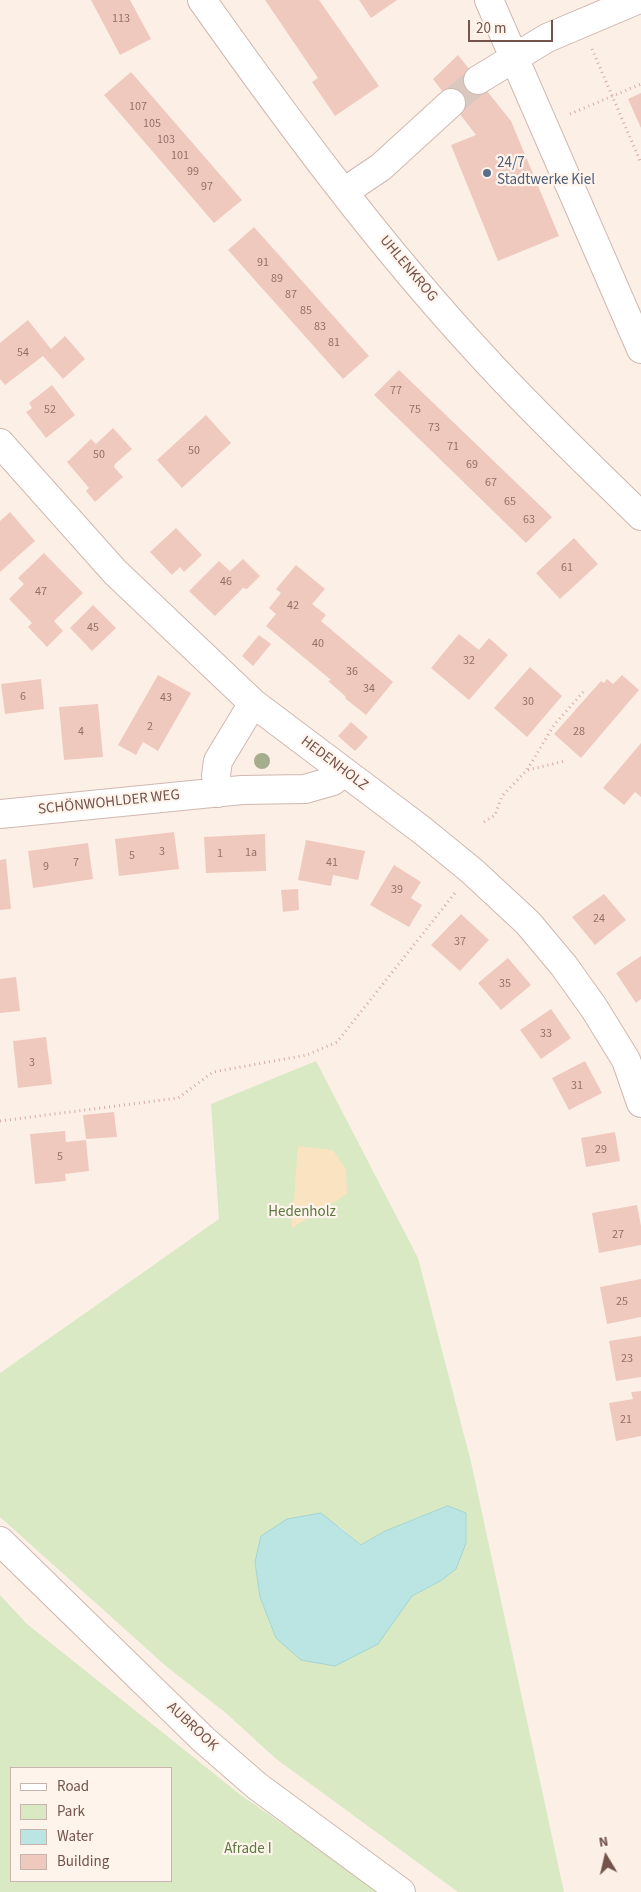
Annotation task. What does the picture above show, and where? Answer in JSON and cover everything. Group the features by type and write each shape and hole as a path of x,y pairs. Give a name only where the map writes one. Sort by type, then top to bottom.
{"street":[{"name":"UHLENKROG","path":"202,0 344,192 396,256 483,357 641,516"},
{"path":"489,0 641,349"},
{"path":"478,80 514,56 547,38 637,0"},
{"path":"344,192 381,167 451,103"},
{"name":"HEDENHOLZ","path":"0,444 115,572 253,702 423,830 472,871 528,923 564,966 594,1008 626,1060 641,1103"},
{"path":"218,793 216,775 218,761 253,702"},
{"name":"SCHÖNWOHLDER WEG","path":"0,814 218,793 317,787 333,781 344,772"},
{"name":"AUBROOK","path":"0,1541 204,1740 257,1786 401,1892"}],"path":[{"path":"581,24 641,163"},
{"path":"543,124 641,84"},
{"path":"484,822 495,815 502,796 527,770 554,725 584,691"},
{"path":"527,770 565,761"},
{"path":"0,1121 178,1098 213,1072 307,1055 337,1042 472,871"}],"green space":[{"name":"Hedenholz","path":"316,1061 418,1258 471,1462 564,1892 458,1892 275,1758 226,1713 167,1667 0,1517 0,1373 219,1219 211,1104","holes":["448,1506 442,1580 412,1596 395,1618 276,1638 260,1597 255,1562 339,1526 361,1545 383,1532"]},
{"name":"Afrade I","path":"0,1595 27,1624 242,1796 382,1892 0,1892"}],"sand":[{"path":"298,1146 333,1150 346,1170 347,1194 292,1228 291,1205 294,1199"}],"water":[{"path":"448,1506 466,1513 466,1543 456,1569 442,1580 412,1596 378,1644 335,1666 301,1660 276,1638 260,1597 255,1562 261,1536 287,1519 321,1513 361,1545 383,1532"}],"building":[{"path":"91,0 130,0 151,39 120,55"},
{"path":"265,0 319,0 379,86 335,116 312,82 318,78"},
{"path":"359,0 397,0 371,18"},
{"path":"458,55 511,121 559,236 498,261 451,145 476,135 433,79"},
{"path":"131,72 242,200 214,223 104,95"},
{"path":"641,93 641,128 628,99"},
{"path":"254,227 369,356 343,379 228,250"},
{"path":"28,320 51,349 65,336 85,359 63,379 43,356 5,385 0,379 0,343"},
{"path":"399,370 552,517 526,543 374,395"},
{"path":"52,385 75,415 46,438 26,412 32,408 29,403"},
{"path":"206,415 231,443 182,488 157,460"},
{"path":"113,428 132,449 114,467 123,477 95,502 86,491 89,488 67,462 91,439 96,444"},
{"path":"10,512 35,541 0,572 0,521"},
{"path":"176,528 202,555 184,572 180,567 172,575 150,552"},
{"path":"574,538 598,564 560,599 536,573"},
{"path":"44,553 83,593 54,621 63,631 47,647 28,627 32,623 9,599 24,584 18,578"},
{"path":"243,559 260,576 247,589 243,588 215,616 189,591 219,561 230,571"},
{"path":"296,565 325,589 312,604 326,615 321,621 393,682 366,715 328,681 331,680 266,626 276,614 269,608 281,593 276,589"},
{"path":"93,605 116,628 92,651 70,628"},
{"path":"459,634 479,650 489,638 508,655 469,700 431,668"},
{"path":"259,635 271,644 253,666 242,656"},
{"path":"530,667 562,696 527,737 494,708"},
{"path":"158,675 191,693 158,751 143,742 136,755 118,745"},
{"path":"622,675 639,690 581,758 554,734 601,681 604,683 607,679 613,684"},
{"path":"41,679 44,709 5,714 1,684"},
{"path":"98,704 103,757 64,760 59,707"},
{"path":"351,722 368,737 355,751 338,736"},
{"path":"641,743 641,797 635,792 624,805 603,788"},
{"path":"174,832 179,869 119,876 115,839"},
{"path":"265,834 266,871 206,873 204,837"},
{"path":"306,840 365,851 358,880 333,875 331,886 298,880"},
{"path":"88,843 93,879 33,888 28,851"},
{"path":"6,859 11,909 0,910 0,860"},
{"path":"394,865 421,882 411,898 422,905 409,927 370,905"},
{"path":"298,889 299,910 283,912 281,890"},
{"path":"604,894 626,920 595,945 572,917"},
{"path":"461,914 489,940 460,971 431,945"},
{"path":"641,956 641,999 636,1003 616,973"},
{"path":"508,958 531,985 501,1010 478,983"},
{"path":"16,977 20,1011 0,1013 0,979"},
{"path":"551,1009 571,1038 541,1059 520,1030"},
{"path":"46,1037 52,1084 18,1088 13,1041"},
{"path":"585,1061 602,1093 569,1110 552,1078"},
{"path":"114,1112 117,1137 86,1139 83,1115"},
{"path":"65,1131 66,1142 86,1140 89,1171 65,1174 66,1181 35,1184 30,1134"},
{"path":"615,1132 620,1161 586,1167 581,1138"},
{"path":"637,1205 641,1226 641,1245 599,1253 592,1213"},
{"path":"641,1279 641,1317 607,1324 600,1287"},
{"path":"641,1336 641,1377 616,1381 609,1341"},
{"path":"641,1391 641,1436 616,1441 609,1403 633,1399 631,1392"}],"tunnel":[{"path":"451,103 478,80"}],"place":[{"name":"24/7 Stadtwerke Kiel","path":"487,173"}]}
